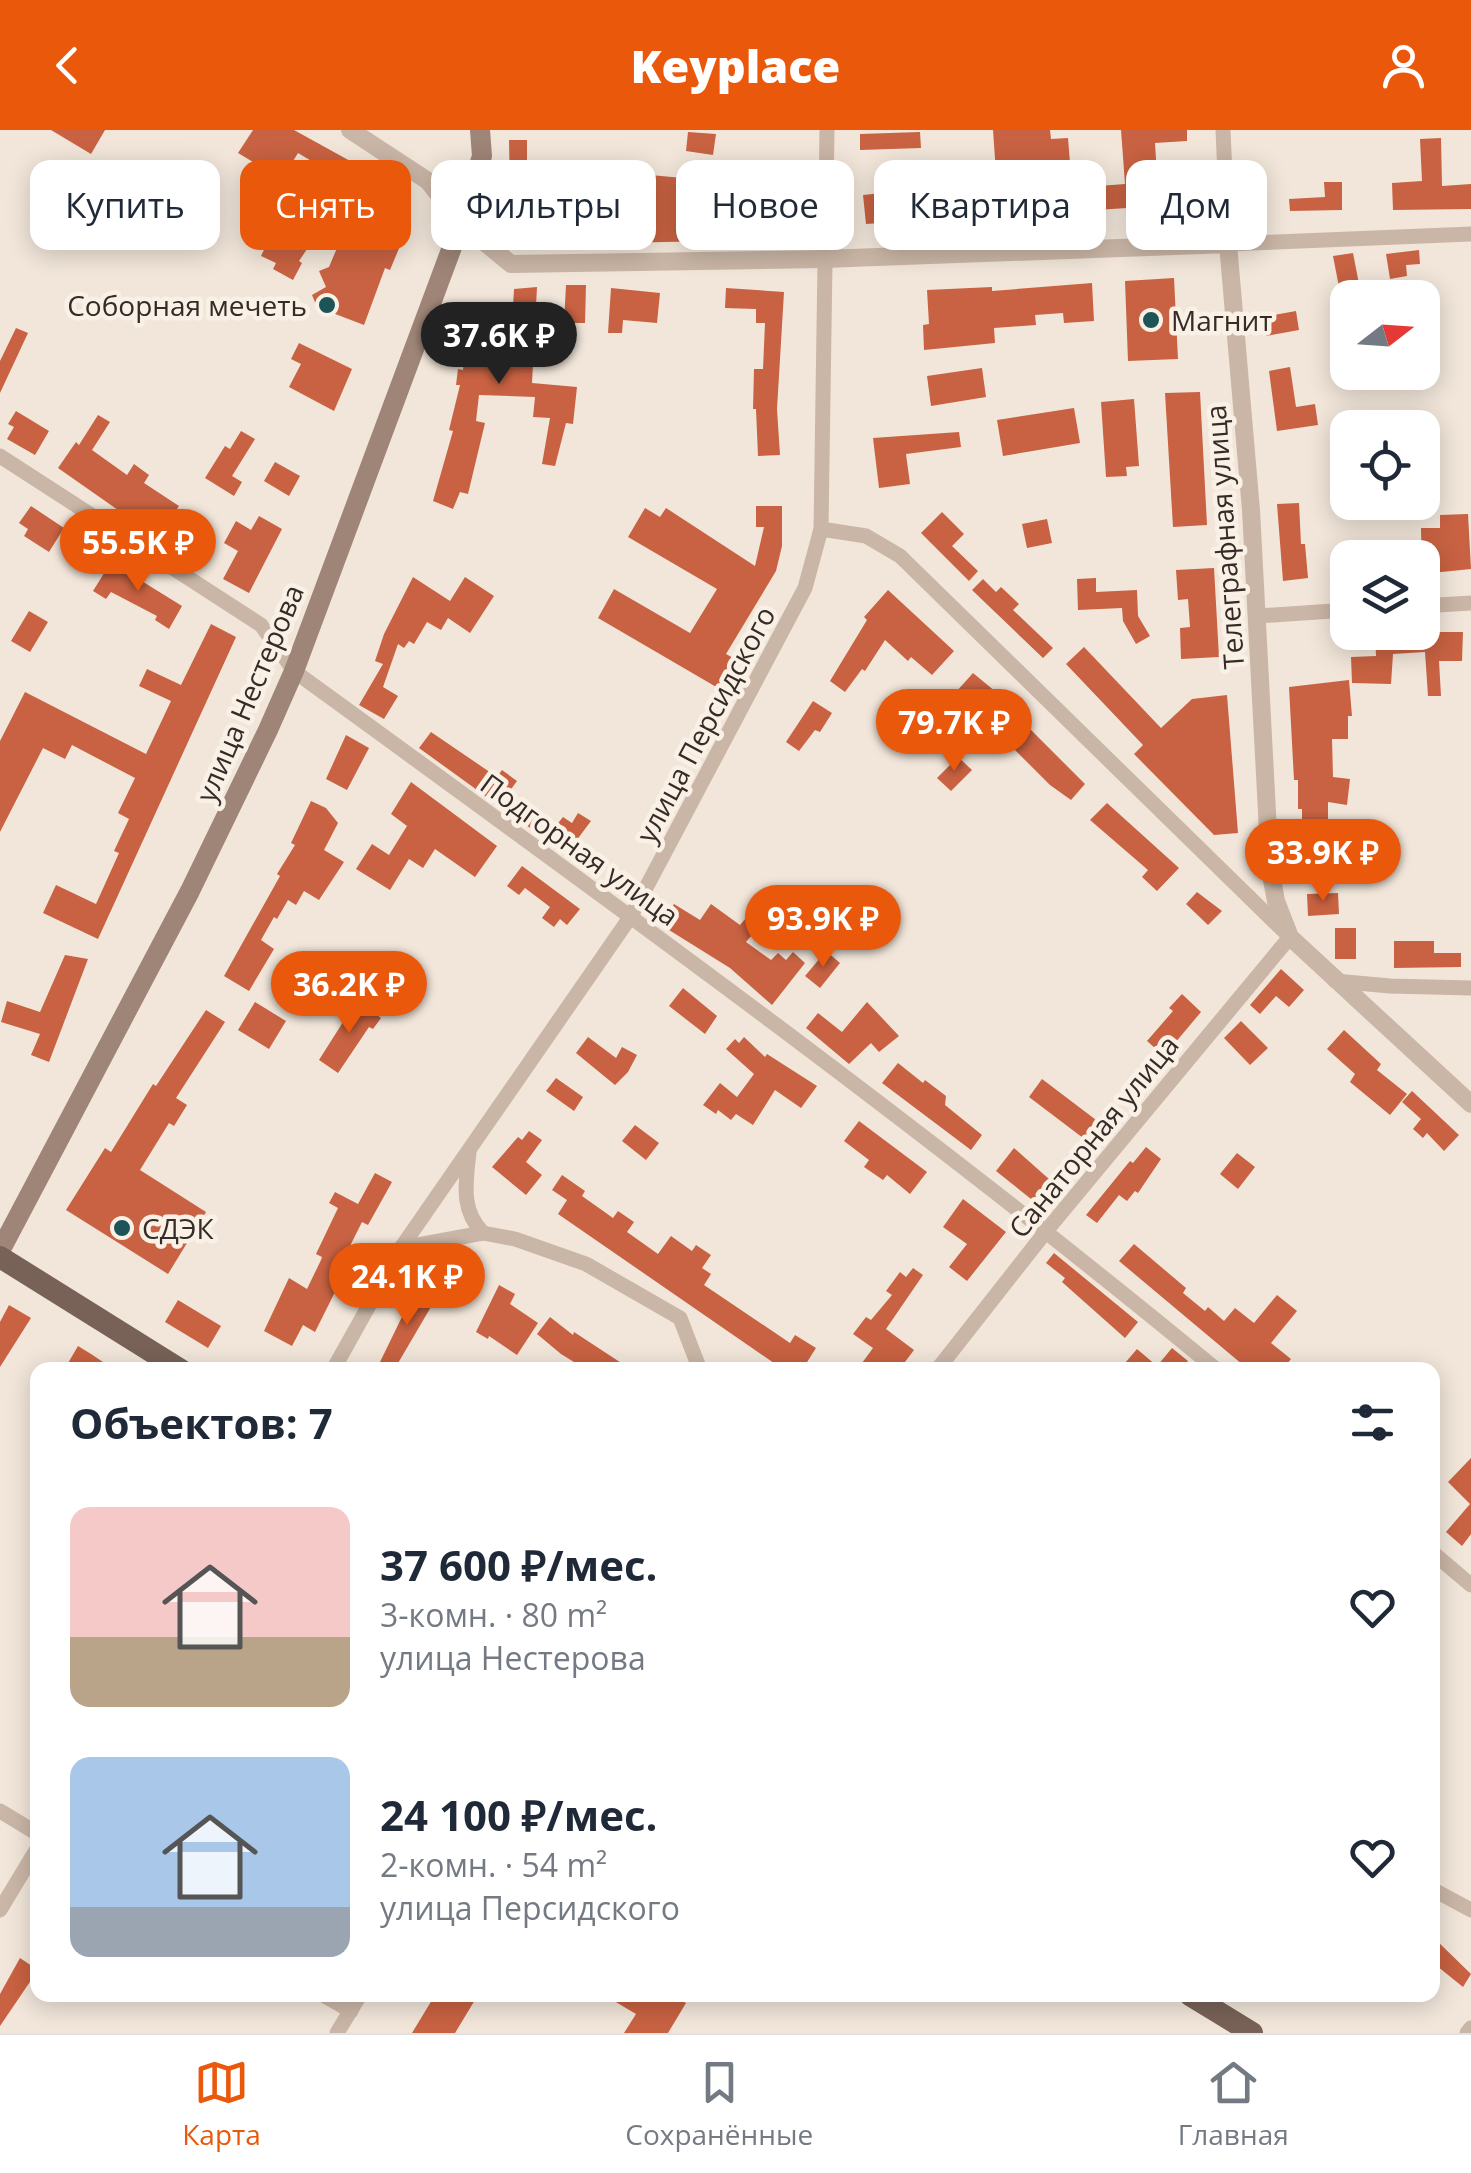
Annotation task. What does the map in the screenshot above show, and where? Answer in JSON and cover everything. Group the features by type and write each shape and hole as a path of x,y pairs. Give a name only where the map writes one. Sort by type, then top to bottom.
{"main road":[{"name":"улица Нестерова","path":"480,130 481,160"},
{"name":"улица Нестерова","path":"0,1254 190,891 294,671 451,250"},
{"path":"0,1254 169,1362"},
{"path":"1201,2002 1252,2033"}],"street":[{"path":"350,130 431,185"},
{"name":"улица Персидского","path":"337,1362 401,1248 631,916 805,588 821,529 827,130"},
{"name":"Телеграфная улица","path":"1223,130 1224,160"},
{"path":"1267,242 1471,234"},
{"path":"494,250 511,264 824,259 1126,248"},
{"name":"Телеграфная улица","path":"1228,250 1258,616 1270,869 1276,901 1290,937"},
{"name":"Подгорная улица","path":"0,456 261,626 294,671 631,916 1047,1230 1207,1362"},
{"path":"821,529 866,536 900,556 1334,981 1471,1104"},
{"path":"1440,605 1471,604"},
{"path":"1258,616 1330,611"},
{"name":"Санаторная улица","path":"943,1362 1047,1230 1290,937"},
{"path":"1334,981 1471,988"},
{"path":"469,1150 466,1193 472,1220 484,1233"},
{"path":"401,1248 484,1233 515,1239 586,1264 680,1318 697,1362"},
{"path":"1440,1559 1471,1586"},
{"path":"0,1811 30,1829"},
{"path":"0,1910 30,1860"},
{"path":"1440,1893 1471,1910"},
{"path":"335,2002 350,2011"},
{"path":"337,2033 356,2002"}],"building":[{"path":"51,130 105,130 91,154"},
{"path":"253,130 294,130 348,160 310,160 298,153 294,160 250,160 238,153"},
{"path":"993,130 1050,130 1051,139 1068,138 1070,160 995,160"},
{"path":"1121,130 1187,130 1187,141 1155,143 1156,160 1126,160 1126,208 1106,209 1106,185 1125,184"},
{"path":"688,132 716,134 713,155 686,151"},
{"path":"920,132 921,148 860,150 860,134"},
{"path":"1441,138 1442,186 1471,184 1471,209 1393,210 1392,183 1422,181 1420,139"},
{"path":"509,140 527,140 527,160 509,160"},
{"path":"656,176 676,177 676,242 656,242"},
{"path":"1324,182 1342,182 1342,210 1290,211 1289,199 1325,197"},
{"path":"874,194 874,223 866,224 863,195"},
{"path":"264,250 306,250 293,280 273,269 276,263 261,256"},
{"path":"336,250 398,250 390,270 385,268 364,325 317,307 312,295 326,287 319,271 329,267"},
{"path":"1419,250 1420,264 1406,265 1407,276 1390,279 1386,254"},
{"path":"1353,253 1358,280 1338,280 1333,256"},
{"path":"1174,278 1178,359 1128,361 1125,281"},
{"path":"1092,283 1094,321 1064,323 1063,313 1035,315 1036,325 994,328 995,343 924,350 923,325 929,324 927,290 992,287 992,291"},
{"path":"566,285 586,285 585,323 564,323"},
{"path":"537,287 532,383 577,387 573,424 566,423 555,466 542,464 550,418 533,417 535,397 479,395 476,421 485,423 468,494 460,492 453,509 433,501 453,431 449,430 460,385 456,385 458,369 463,370 470,302 513,307 514,289"},
{"path":"611,288 660,293 657,323 623,320 622,333 608,333"},
{"path":"726,288 784,292 777,409 780,455 758,456 754,369 763,369 765,323 756,323 756,309 725,308"},
{"path":"1296,311 1299,330 1266,336 1263,317"},
{"path":"16,328 28,333 0,393 0,361"},
{"path":"299,343 352,369 334,411 289,387 301,364 291,359"},
{"path":"1290,367 1296,407 1315,404 1318,425 1277,431 1269,371"},
{"path":"982,368 986,397 931,406 927,376"},
{"path":"1200,392 1207,525 1173,527 1165,393"},
{"path":"1134,399 1139,466 1126,467 1127,476 1106,477 1101,402"},
{"path":"1074,408 1080,443 1003,456 997,420"},
{"path":"16,411 49,431 35,455 7,439 14,427 8,424"},
{"path":"98,415 110,422 92,450 127,475 134,464 149,475 144,483 179,506 158,538 58,468"},
{"path":"241,431 255,439 232,476 242,482 234,496 205,478 225,446 230,449"},
{"path":"959,432 961,447 906,454 910,484 879,488 873,438"},
{"path":"275,462 300,476 289,496 264,481"},
{"path":"1299,503 1308,578 1283,581 1277,504"},
{"path":"31,506 64,528 49,552 24,536 28,529 19,523"},
{"path":"756,506 782,506 782,546 776,571 726,654 735,659 718,688 598,618 614,589 690,633 717,589 628,537 645,508 660,517 666,508 755,566 764,527 756,527"},
{"path":"942,512 964,534 952,546 978,571 969,581 921,533"},
{"path":"1468,514 1471,569 1440,572 1440,540 1421,540 1421,528 1440,528 1440,515"},
{"path":"259,516 282,529 249,593 223,579 238,551 224,543 236,521 251,530"},
{"path":"1047,519 1052,543 1027,548 1022,524"},
{"path":"111,562 182,606 169,629 155,620 157,616 111,592 106,599 93,591"},
{"path":"1214,568 1219,657 1181,659 1180,628 1190,627 1188,599 1178,600 1176,570"},
{"path":"413,577 450,601 465,577 494,596 470,633 448,618 441,630 427,622 414,644 409,641 404,648 398,644 383,687 398,696 384,719 359,705 383,664 375,661 384,634"},
{"path":"1096,578 1096,592 1137,590 1138,616 1150,636 1136,644 1123,621 1122,608 1078,610 1077,579"},
{"path":"983,579 996,592 1001,587 1019,604 1013,610 1053,648 1043,658 972,590"},
{"path":"888,590 954,651 932,675 911,657 908,661 885,640 865,671 862,669 845,692 830,681 867,620 864,617"},
{"path":"29,611 48,622 30,652 11,641"},
{"path":"211,624 236,637 98,939 43,913 56,885 96,904 119,853 114,851 129,819 118,813 135,778 72,745 65,759 43,748 0,832 0,741 25,692 146,754 171,701 139,686 147,669 181,685"},
{"path":"1440,632 1463,632 1462,661 1439,661 1441,696 1428,696 1425,652 1393,654 1391,684 1352,683 1351,657 1376,656 1376,650 1440,650"},
{"path":"1084,647 1161,728 1192,699 1227,695 1238,833 1214,835 1134,754 1143,745 1066,664"},
{"path":"973,673 1013,706 1010,709 1085,784 1071,800 1050,785 1012,743 956,692"},
{"path":"1349,680 1352,716 1348,716 1348,739 1332,739 1333,777 1350,779 1347,805 1328,802 1328,853 1302,852 1302,809 1298,809 1298,780 1294,780 1289,687"},
{"path":"813,701 832,713 820,732 815,730 799,751 786,742"},
{"path":"431,732 497,777 502,770 517,781 495,803 419,748"},
{"path":"346,735 369,748 347,790 326,779"},
{"path":"958,757 972,770 951,791 937,778"},
{"path":"411,782 497,846 475,877 435,849 423,868 409,859 390,890 356,869 372,844 389,855 407,826 391,814"},
{"path":"311,801 326,808 338,823 324,850 344,862 319,900 304,891 296,905 288,900 277,919 274,917 261,940 274,949 249,991 224,976 280,876 277,874 295,845 291,843"},
{"path":"1107,803 1179,868 1157,891 1142,877 1148,870 1090,820"},
{"path":"521,804 555,827 563,817 572,823 578,813 591,821 567,853 520,821 522,818 515,813"},
{"path":"522,866 580,909 567,925 560,919 554,927 542,918 550,907 525,888 519,895 507,886"},
{"path":"835,889 854,902 842,921 822,909"},
{"path":"1197,892 1222,911 1208,925 1186,904"},
{"path":"1338,893 1339,914 1308,916 1307,894"},
{"path":"674,904 700,920 711,904 740,925 751,912 763,922 746,942 771,960 778,953 786,960 793,952 805,963 772,1005 730,968 661,925"},
{"path":"1335,928 1356,928 1356,959 1335,959"},
{"path":"1394,941 1434,941 1434,953 1461,953 1461,967 1394,968"},
{"path":"826,951 840,963 820,988 805,976"},
{"path":"65,955 88,959 49,1062 31,1055 40,1034 1,1022 7,1001 40,1012"},
{"path":"1281,969 1304,990 1289,1007 1276,996 1260,1014 1250,1005"},
{"path":"683,988 717,1016 705,1034 669,1006"},
{"path":"1182,994 1201,1012 1164,1056 1147,1041"},
{"path":"357,1000 381,1018 373,1029 369,1027 338,1073 319,1060"},
{"path":"255,1002 286,1021 269,1049 238,1030"},
{"path":"867,1002 899,1036 879,1052 871,1043 849,1064 806,1028 818,1013 842,1032"},
{"path":"206,1010 225,1022 176,1098 187,1105 174,1126 169,1123 140,1170 206,1212 168,1274 66,1210 105,1148 111,1152"},
{"path":"1241,1021 1268,1048 1250,1065 1224,1038"},
{"path":"1344,1030 1381,1064 1377,1070 1407,1094 1390,1115 1350,1082 1355,1074 1327,1049"},
{"path":"588,1037 616,1058 622,1047 637,1055 615,1085 576,1053"},
{"path":"744,1037 765,1057 767,1054 817,1086 801,1108 775,1090 753,1125 736,1114 731,1120 703,1105 720,1083 737,1097 754,1074 726,1049 735,1039 739,1043"},
{"path":"898,1063 946,1096 945,1105 982,1135 971,1150 882,1083"},
{"path":"556,1078 583,1097 574,1111 546,1091"},
{"path":"1042,1079 1104,1126 1091,1144 1029,1097"},
{"path":"1412,1091 1459,1135 1444,1151 1427,1133 1423,1138 1413,1129 1421,1119 1402,1102"},
{"path":"859,1121 927,1172 910,1194 887,1175 883,1180 864,1167 869,1160 844,1141"},
{"path":"635,1125 659,1143 646,1160 622,1141"},
{"path":"529,1131 542,1140 526,1162 542,1175 526,1195 492,1167 518,1137 522,1140"},
{"path":"1146,1147 1161,1159 1138,1193 1135,1191 1127,1201 1119,1195 1097,1223 1086,1215 1130,1161 1133,1163"},
{"path":"1014,1148 1058,1187 1041,1207 996,1171"},
{"path":"1237,1153 1255,1167 1238,1189 1220,1174"},
{"path":"375,1173 392,1182 368,1225 362,1222 344,1258 349,1260 343,1276 315,1332 303,1325 292,1346 264,1331 289,1278 307,1289 322,1257 316,1254 338,1208 329,1203 335,1192 358,1204"},
{"path":"562,1175 585,1191 582,1196 613,1218 618,1211 634,1222 627,1232 658,1254 671,1236 692,1251 696,1245 711,1255 702,1268 711,1274 704,1285 790,1343 795,1335 816,1348 807,1362 772,1362 558,1214 567,1200 552,1190"},
{"path":"963,1199 1006,1232 967,1281 949,1267 967,1244 943,1227"},
{"path":"1134,1244 1186,1288 1183,1293 1224,1321 1235,1308 1254,1323 1277,1295 1297,1311 1271,1343 1291,1359 1239,1362 1119,1261"},
{"path":"1054,1253 1138,1322 1125,1338 1046,1263"},
{"path":"913,1268 923,1275 886,1329 914,1350 905,1362 863,1362 873,1348 853,1334 892,1295 886,1291 900,1272 906,1277"},
{"path":"499,1285 515,1294 510,1304 538,1323 517,1355 476,1332"},
{"path":"416,1288 435,1300 399,1362 380,1362"},
{"path":"178,1300 221,1326 208,1348 165,1322"},
{"path":"9,1305 31,1318 0,1367 0,1322"},
{"path":"550,1317 620,1362 574,1362 537,1334"},
{"path":"78,1346 103,1362 69,1362"},
{"path":"1172,1348 1188,1361 1187,1362 1160,1362"},
{"path":"1137,1349 1152,1362 1126,1362"},
{"path":"1471,1458 1471,1534 1462,1546 1446,1532 1470,1504 1448,1482"},
{"path":"1440,1944 1471,1974 1463,1987 1440,1968"},
{"path":"20,1958 30,1965 30,1982 0,2026 0,1994"},
{"path":"431,2002 474,2002 455,2033 412,2033"},
{"path":"616,2002 686,2003 668,2033 624,2033 636,2014"}],"place":[{"name":"Соборная мечеть","path":"327,305"},
{"name":"Магнит","path":"1151,320"},
{"name":"СДЭК","path":"122,1228"}]}
